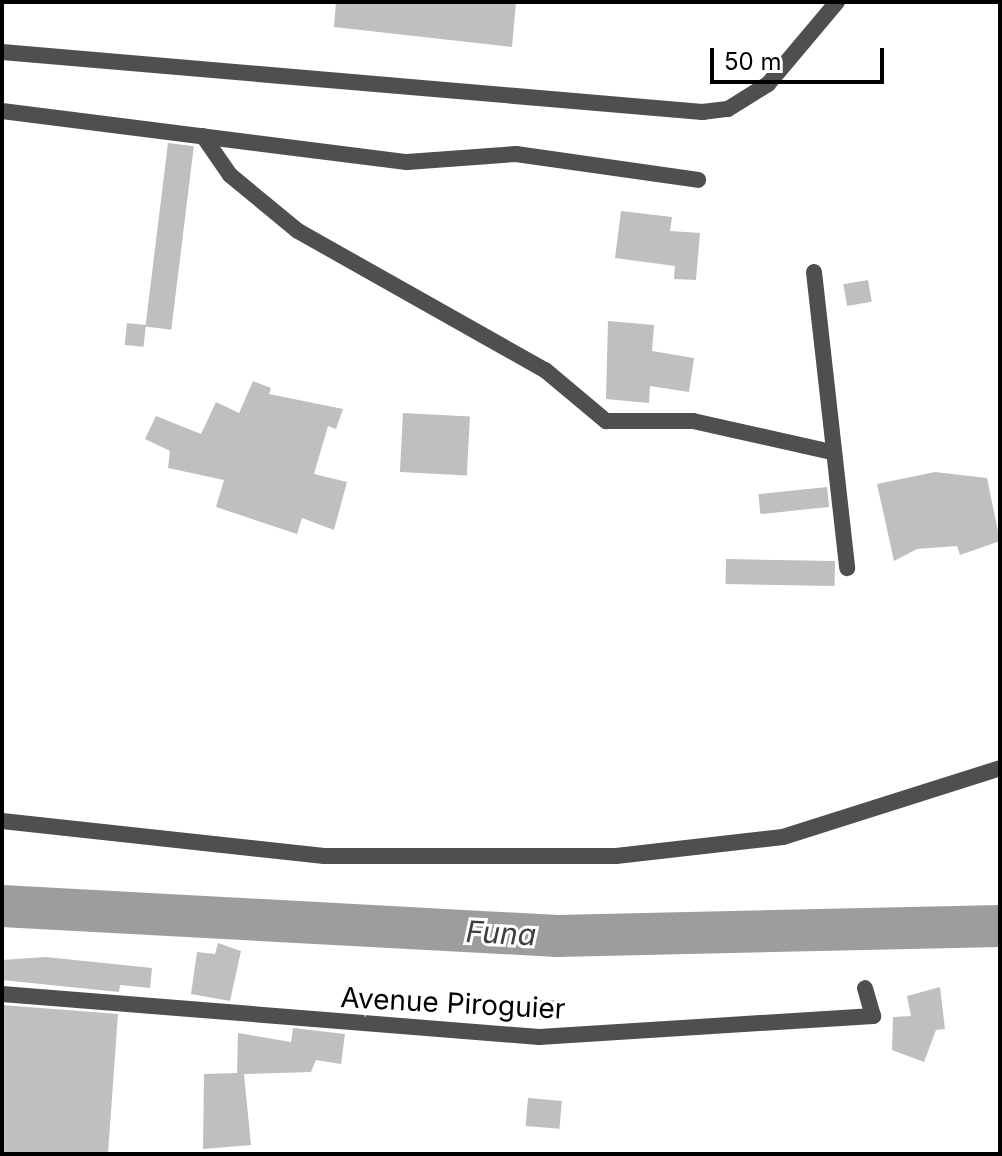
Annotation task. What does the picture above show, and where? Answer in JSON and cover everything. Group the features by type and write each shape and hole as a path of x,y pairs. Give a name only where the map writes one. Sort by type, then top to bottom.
{"street":[{"path":"2,52 702,112 728,109 768,84 837,2"},
{"path":"2,111 407,162 516,154 698,180"},
{"path":"203,136 230,175 298,231 545,370 594,415 634,425 693,421 832,452"},
{"path":"814,272 829,358 832,452 847,568"},
{"path":"2,821 310,856 602,857 783,837 1000,768"},
{"name":"Avenue Piroguier","path":"2,994 539,1037 873,1016 865,988"}],"building":[{"path":"336,2 516,2 512,47 334,27"},
{"path":"168,143 194,146 171,330 145,327"},
{"path":"621,211 672,217 670,231 700,233 696,280 674,279 675,266 615,258"},
{"path":"868,280 872,302 847,306 843,284"},
{"path":"608,321 654,325 652,351 694,358 689,392 650,386 649,403 606,399"},
{"path":"127,323 146,325 144,347 125,345"},
{"path":"253,381 271,388 269,394 343,409 336,429 328,426 314,474 347,482 334,530 302,518 297,534 216,507 224,480 168,468 170,451 145,439 156,416 201,434 216,402 239,413"},
{"path":"403,413 470,417 467,475 400,472"},
{"path":"935,472 987,478 1000,541 960,555 957,546 917,549 894,561 877,484"},
{"path":"827,487 829,507 760,514 758,494"},
{"path":"726,559 835,561 835,586 726,584"},
{"path":"218,943 241,951 230,1001 191,994 197,952 215,954"},
{"path":"46,957 152,968 150,988 120,985 119,992 2,980 2,960"},
{"path":"940,987 945,1029 936,1030 924,1062 892,1050 893,1017 911,1016 907,996"},
{"path":"537,1000 561,1000 561,1020 537,1020"},
{"path":"2,1005 118,1014 108,1154 2,1154"},
{"path":"293,1028 345,1034 341,1064 316,1060 311,1072 244,1074 251,1145 203,1149 204,1074 237,1073 238,1033 291,1042"},
{"path":"528,1098 562,1101 559,1129 526,1126"}],"waterway":[{"name":"Funa","path":"2,906 557,936 1000,926"}]}
